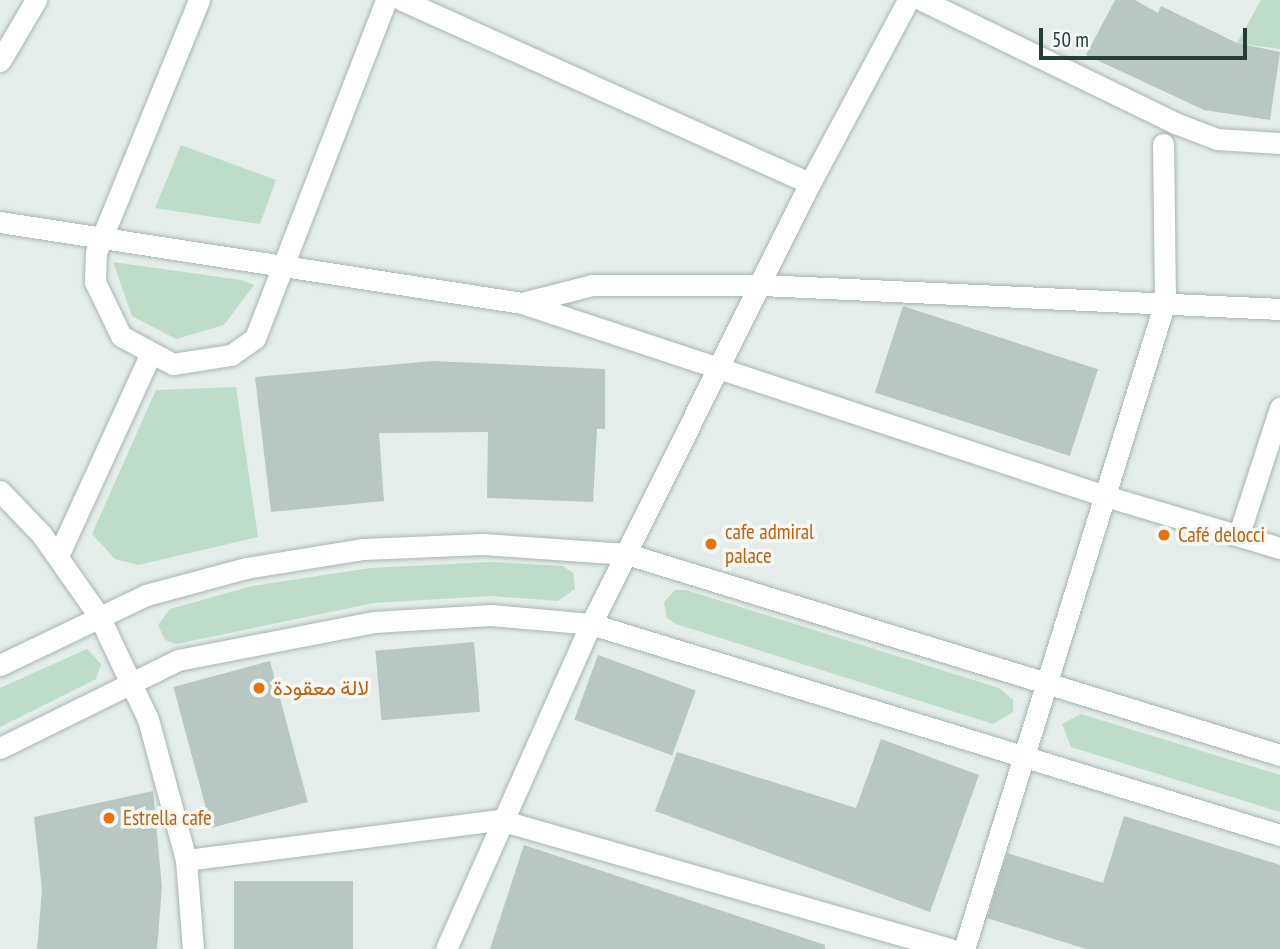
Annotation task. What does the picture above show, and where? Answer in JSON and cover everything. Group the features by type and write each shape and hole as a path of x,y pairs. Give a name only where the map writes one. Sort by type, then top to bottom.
{"street":[{"path":"0,61 36,0"},
{"path":"198,0 99,237 95,282 104,311 121,335 150,355 193,364 231,355 255,338 284,270 386,0"},
{"path":"402,0 810,183"},
{"path":"446,949 500,820 591,624 721,372 810,183 908,0"},
{"path":"922,0 1175,123 1217,139 1280,143"},
{"path":"964,949 1102,495 1164,302 1163,144"},
{"path":"0,222 284,270 523,303 721,372 1102,495 1280,548"},
{"path":"523,303 592,285 762,285 1280,309"},
{"path":"58,556 150,355"},
{"path":"1239,534 1280,408"},
{"path":"0,491 58,556 99,616 132,680 155,741 186,860 194,949"},
{"path":"0,665 146,595 246,568 363,549 483,544 626,554 1280,754"},
{"path":"0,748 132,680 178,660 374,622 491,615 591,624 1023,754 1280,835"},
{"path":"186,860 500,820 950,949"}],"green space":[{"path":"1261,0 1280,0 1280,49 1237,43"},
{"path":"181,145 276,180 260,224 155,208"},
{"path":"113,262 241,280 254,285 224,325 176,339 132,316"},
{"path":"236,387 258,537 138,565 115,559 92,534 156,390"},
{"path":"491,562 563,566 573,573 575,589 558,601 490,596 374,603 176,644 165,640 158,625 170,609 252,586 370,568"},
{"path":"675,590 686,590 999,688 1013,700 1013,712 993,724 676,624 667,618 664,602"},
{"path":"87,649 101,664 96,679 0,727 0,688"},
{"path":"1081,714 1280,775 1280,812 1071,747 1062,724"}],"building":[{"path":"1115,0 1135,0 1158,13 1161,6 1237,43 1280,52 1270,120 1204,110 1086,55"},
{"path":"903,306 1098,369 1070,456 875,393"},
{"path":"433,361 605,369 605,429 597,429 593,502 487,498 488,432 379,433 384,501 271,512 255,377"},
{"path":"474,642 480,712 381,720 375,651"},
{"path":"598,655 696,691 672,755 574,720"},
{"path":"270,661 308,802 211,828 173,687"},
{"path":"881,739 979,775 930,912 655,811 677,752 856,808"},
{"path":"153,791 162,887 157,949 37,949 42,890 34,817"},
{"path":"1124,816 1280,865 1280,949 1086,949 987,918 1007,853 1103,883"},
{"path":"524,845 825,945 825,949 490,949"},
{"path":"234,881 353,881 353,949 234,949"}],"place":[{"name":"Café delocci","path":"1164,535"},
{"name":"cafe admiral palace","path":"711,544"},
{"name":"لالة معقودة","path":"259,688"},
{"name":"Estrella cafe","path":"109,818"}]}
